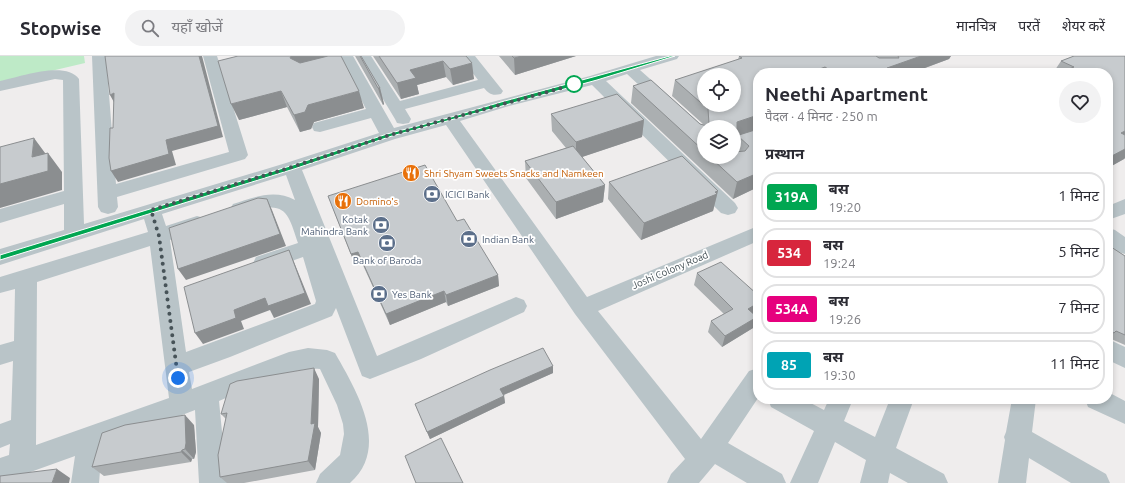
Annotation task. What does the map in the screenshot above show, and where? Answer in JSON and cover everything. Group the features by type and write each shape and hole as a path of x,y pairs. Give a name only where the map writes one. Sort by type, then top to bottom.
{"street":[{"path":"99,56 110,222"},
{"path":"108,194 240,155 210,56"},
{"path":"467,56 503,103"},
{"path":"0,258 74,233 292,167 390,135 595,79 672,56"},
{"path":"348,60 396,107 410,130"},
{"path":"348,60 390,135"},
{"path":"629,68 662,90 697,128"},
{"path":"0,86 55,74 66,75 71,79 74,233"},
{"path":"595,79 728,208"},
{"path":"396,107 487,82"},
{"path":"320,127 376,111"},
{"path":"450,119 583,308 707,453 772,483"},
{"path":"292,167 370,369 413,352 516,306"},
{"path":"0,216 74,194"},
{"path":"0,285 159,236 260,202 277,201 289,204 298,217 327,301 324,310 176,366"},
{"path":"1113,212 1125,206"},
{"path":"151,210 159,236 166,297 182,404"},
{"name":"Joshi Colony Road","path":"583,308 753,235"},
{"path":"1113,239 1125,247"},
{"path":"241,271 309,247"},
{"path":"11,467 24,426 26,277"},
{"path":"166,297 189,289"},
{"path":"0,355 25,347"},
{"path":"1113,352 1125,358"},
{"path":"11,467 182,404 289,362 308,358 327,360 335,374 353,416 357,431 356,446 350,464 330,483"},
{"path":"681,483 707,453 753,387"},
{"path":"206,394 213,483"},
{"path":"789,404 934,483"},
{"path":"804,483 839,404"},
{"path":"874,483 881,454 900,404"},
{"path":"1012,483 1017,437 1023,404"},
{"path":"1107,404 1125,413"},
{"path":"0,436 24,426"},
{"path":"1017,437 1096,483"},
{"path":"85,483 90,438"}],"green space":[{"path":"0,56 84,56 85,63 0,83"}],"building":[{"path":"105,56 199,56 218,126 166,140 169,154 111,171 109,158 110,128 113,128 114,93 110,95"},
{"path":"238,56 291,56 290,58 300,63 328,56 341,56 359,91 308,105 305,112 294,115 281,91 231,104 218,61"},
{"path":"361,56 380,88 378,88"},
{"path":"379,56 466,56 472,63 450,69 443,61 410,70 416,78 397,83"},
{"path":"739,56 876,56 879,58 899,58 898,56 921,56 887,68 753,68 753,117 741,121 709,120 708,112 741,112 741,68 712,68 742,58"},
{"path":"1074,56 1125,56 1125,131 1121,133 1125,135 1125,149 1113,155 1113,68 1072,68 1074,67 1061,61"},
{"path":"697,73 697,99 675,80"},
{"path":"651,80 697,121 697,145 633,86"},
{"path":"617,94 644,120 576,142 551,114"},
{"path":"753,131 753,175 737,182 718,164 741,164 741,151 745,151 749,146 741,139 741,134"},
{"path":"34,138 32,157 48,153 48,171 0,184 0,147"},
{"path":"573,146 605,185 556,202 525,161"},
{"path":"682,156 718,191 715,192 717,194 644,223 609,182"},
{"path":"425,165 457,221 464,219 498,275 446,295 444,291 386,314 358,252 351,254 328,196"},
{"path":"258,198 267,199 280,234 178,269 169,228"},
{"path":"1113,248 1125,256 1125,335 1116,331 1114,333"},
{"path":"289,250 305,293 268,306 265,298 234,310 236,318 195,333 184,287"},
{"path":"721,262 753,291 753,306 748,309 753,313 753,319 725,336 711,321 733,309 697,273"},
{"path":"543,348 553,366 500,389 504,396 427,432 415,404"},
{"path":"314,368 311,424 315,423 308,461 220,477 218,455 227,413 221,414 230,384 237,381"},
{"path":"185,415 186,443 185,449 181,452 92,467 102,433 125,425"},
{"path":"441,438 463,483 416,483 405,456"},
{"path":"57,469 52,483 0,483 0,476"}],"bus line":[{"name":"319A","path":"0,257 292,167 390,135 595,79 672,56"}],"place":[{"name":"Shri Shyam Sweets Snacks and Namkeen","path":"411,173"},
{"name":"ICICI Bank","path":"432,194"},
{"name":"Domino's","path":"343,201"},
{"name":"Kotak Mahindra Bank","path":"381,225"},
{"name":"Indian Bank","path":"469,239"},
{"name":"Bank of Baroda","path":"387,243"},
{"name":"Yes Bank","path":"379,294"}],"route":[{"path":"178,378 159,236 151,210 390,135 580,83 574,84"}]}
